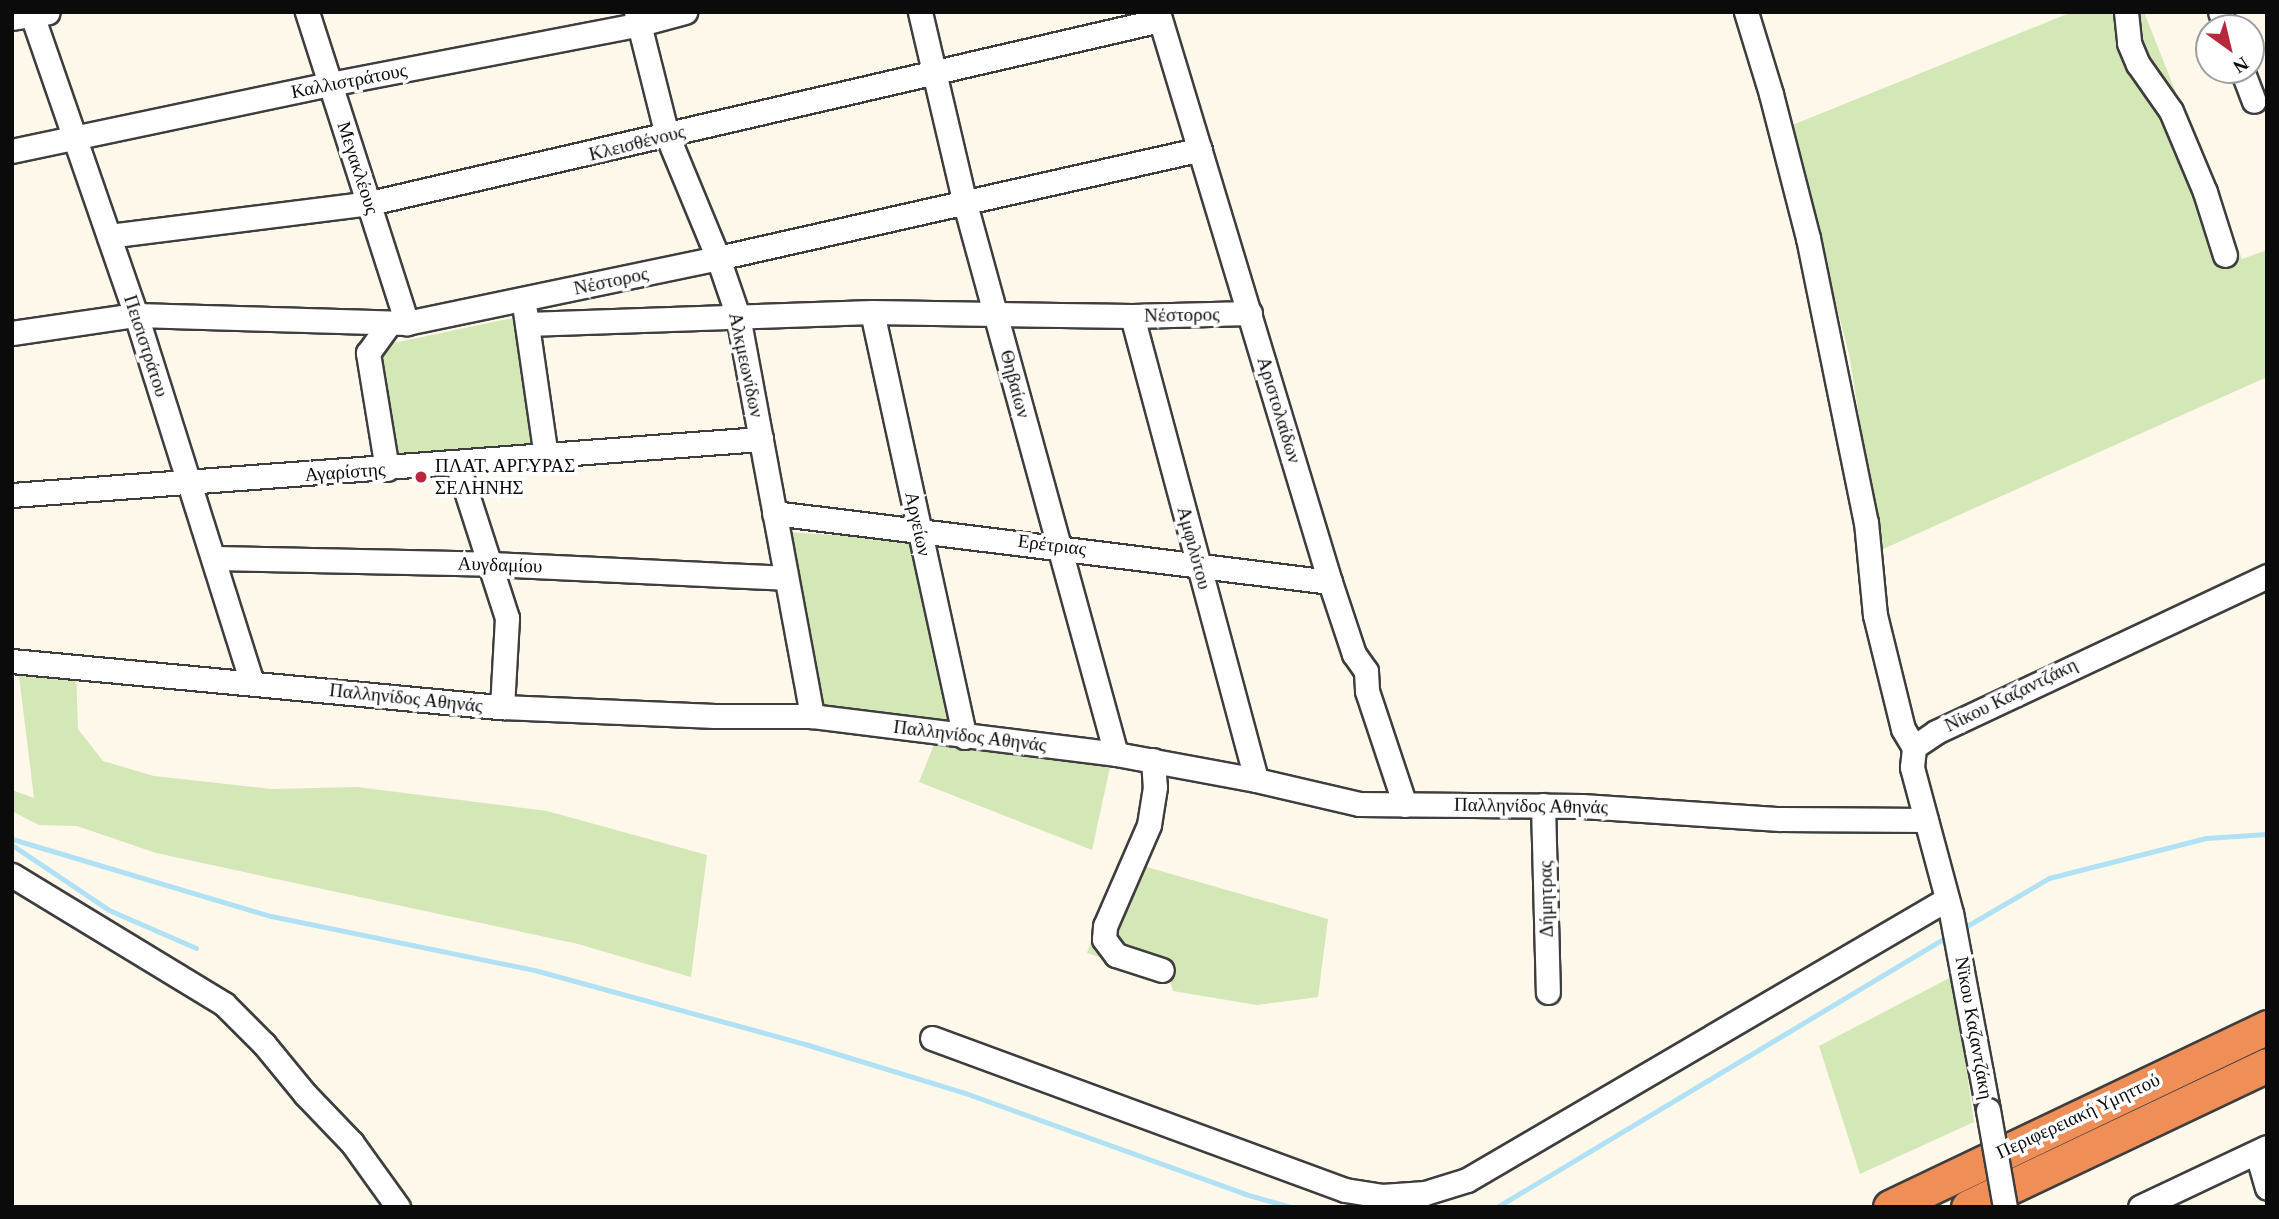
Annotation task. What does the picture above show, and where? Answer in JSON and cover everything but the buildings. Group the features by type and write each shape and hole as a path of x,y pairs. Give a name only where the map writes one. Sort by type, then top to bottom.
{"highway":[{"name":"Περιφερειακή Υμηττού","path":"1890,1207 2267,1027"},
{"name":"Περιφερειακή Υμηττού","path":"1968,1207 2267,1065"}],"street":[{"name":"Μεγακλέους","path":"307,12 370,203 399,323"},
{"name":"Καλλιστράτους","path":"12,151 637,19 685,12"},
{"name":"Θηβαίων","path":"920,12 964,200 1116,754"},
{"path":"932,1038 1345,1190 1382,1196 1426,1193 1467,1180 1949,906 1912,767 1914,747 1903,729 1875,615 1866,522 1808,238 1772,94 1746,12"},
{"path":"2126,12 2129,43 2138,64 2171,111 2204,192 2225,255"},
{"name":"Πεισιστράτου","path":"31,14 136,315 252,682"},
{"name":"Κλεισθένους","path":"109,236 370,203 934,75 1159,16"},
{"name":"Αριστολαίδων","path":"1159,16 1329,582 1354,654 1366,671 1367,691 1405,805"},
{"name":"Αλκμεωνίδων","path":"637,19 667,135 718,258 738,316 812,716"},
{"path":"2248,84 2255,101"},
{"name":"Νέστορος","path":"12,333 136,315 399,323 524,300 718,258 964,200 1200,149"},
{"path":"524,300 546,457"},
{"name":"Νέστορος","path":"527,324 872,312 1132,316 1250,313"},
{"name":"Αργείων","path":"872,312 965,737"},
{"name":"Αμφιλύτου","path":"1132,316 1256,780"},
{"path":"387,469 368,353 399,323"},
{"name":"Αγαρίστης","path":"12,495 761,439"},
{"path":"457,463 507,618 502,707"},
{"name":"Ερέτριας","path":"775,513 1058,546 1329,582"},
{"name":"Αυγδαμίου","path":"215,558 491,564 785,578"},
{"name":"Νίκου Καζαντζάκη","path":"1914,747 1936,732 2267,576"},
{"name":"Παλληνίδος Αθηνάς","path":"12,660 502,707 715,716 812,716 1116,754 1256,780 1359,804 1543,805 1780,819 1926,820"},
{"path":"1153,760 1155,787 1149,825 1105,926 1104,939 1116,955 1162,970"},
{"name":"Δήμητρας","path":"1543,805 1548,992"},
{"path":"12,875 223,1004 264,1044 305,1094 352,1143 398,1207"},
{"name":"Νϊκου Καζαντζάκη","path":"1949,906 1959,947 2005,1207"},
{"path":"2140,1207 2262,1150 2267,1188"}],"green space":[{"path":"2072,12 2144,12 2242,259 2267,250 2267,377 1881,550 1849,354 1790,126"},
{"path":"517,317 534,446 388,457 379,346"},
{"path":"785,532 916,540 956,728 820,708"},
{"path":"18,668 76,670 78,729 103,761 154,776 272,789 357,787 547,811 707,855 691,977 578,944 156,853 77,826 39,825 12,811 12,790 34,798"},
{"path":"937,737 1112,758 1092,850 919,782"},
{"path":"1119,859 1328,919 1318,997 1257,1005 1173,991 1170,981 1087,953"},
{"path":"1953,976 1974,1122 1860,1174 1819,1046"}],"waterway":[{"path":"1960,930 2049,878 2206,838 2267,834"},
{"path":"12,839 271,916 538,971 805,1044 965,1093 1245,1194 1291,1207"},
{"path":"12,845 109,910 196,948"},
{"path":"1497,1207 1948,936"}],"place":[{"name":"ΠΛΑΤ. ΑΡΓΥΡΑΣ ΣΕΛΗΝΗΣ","path":"421,477"}]}
